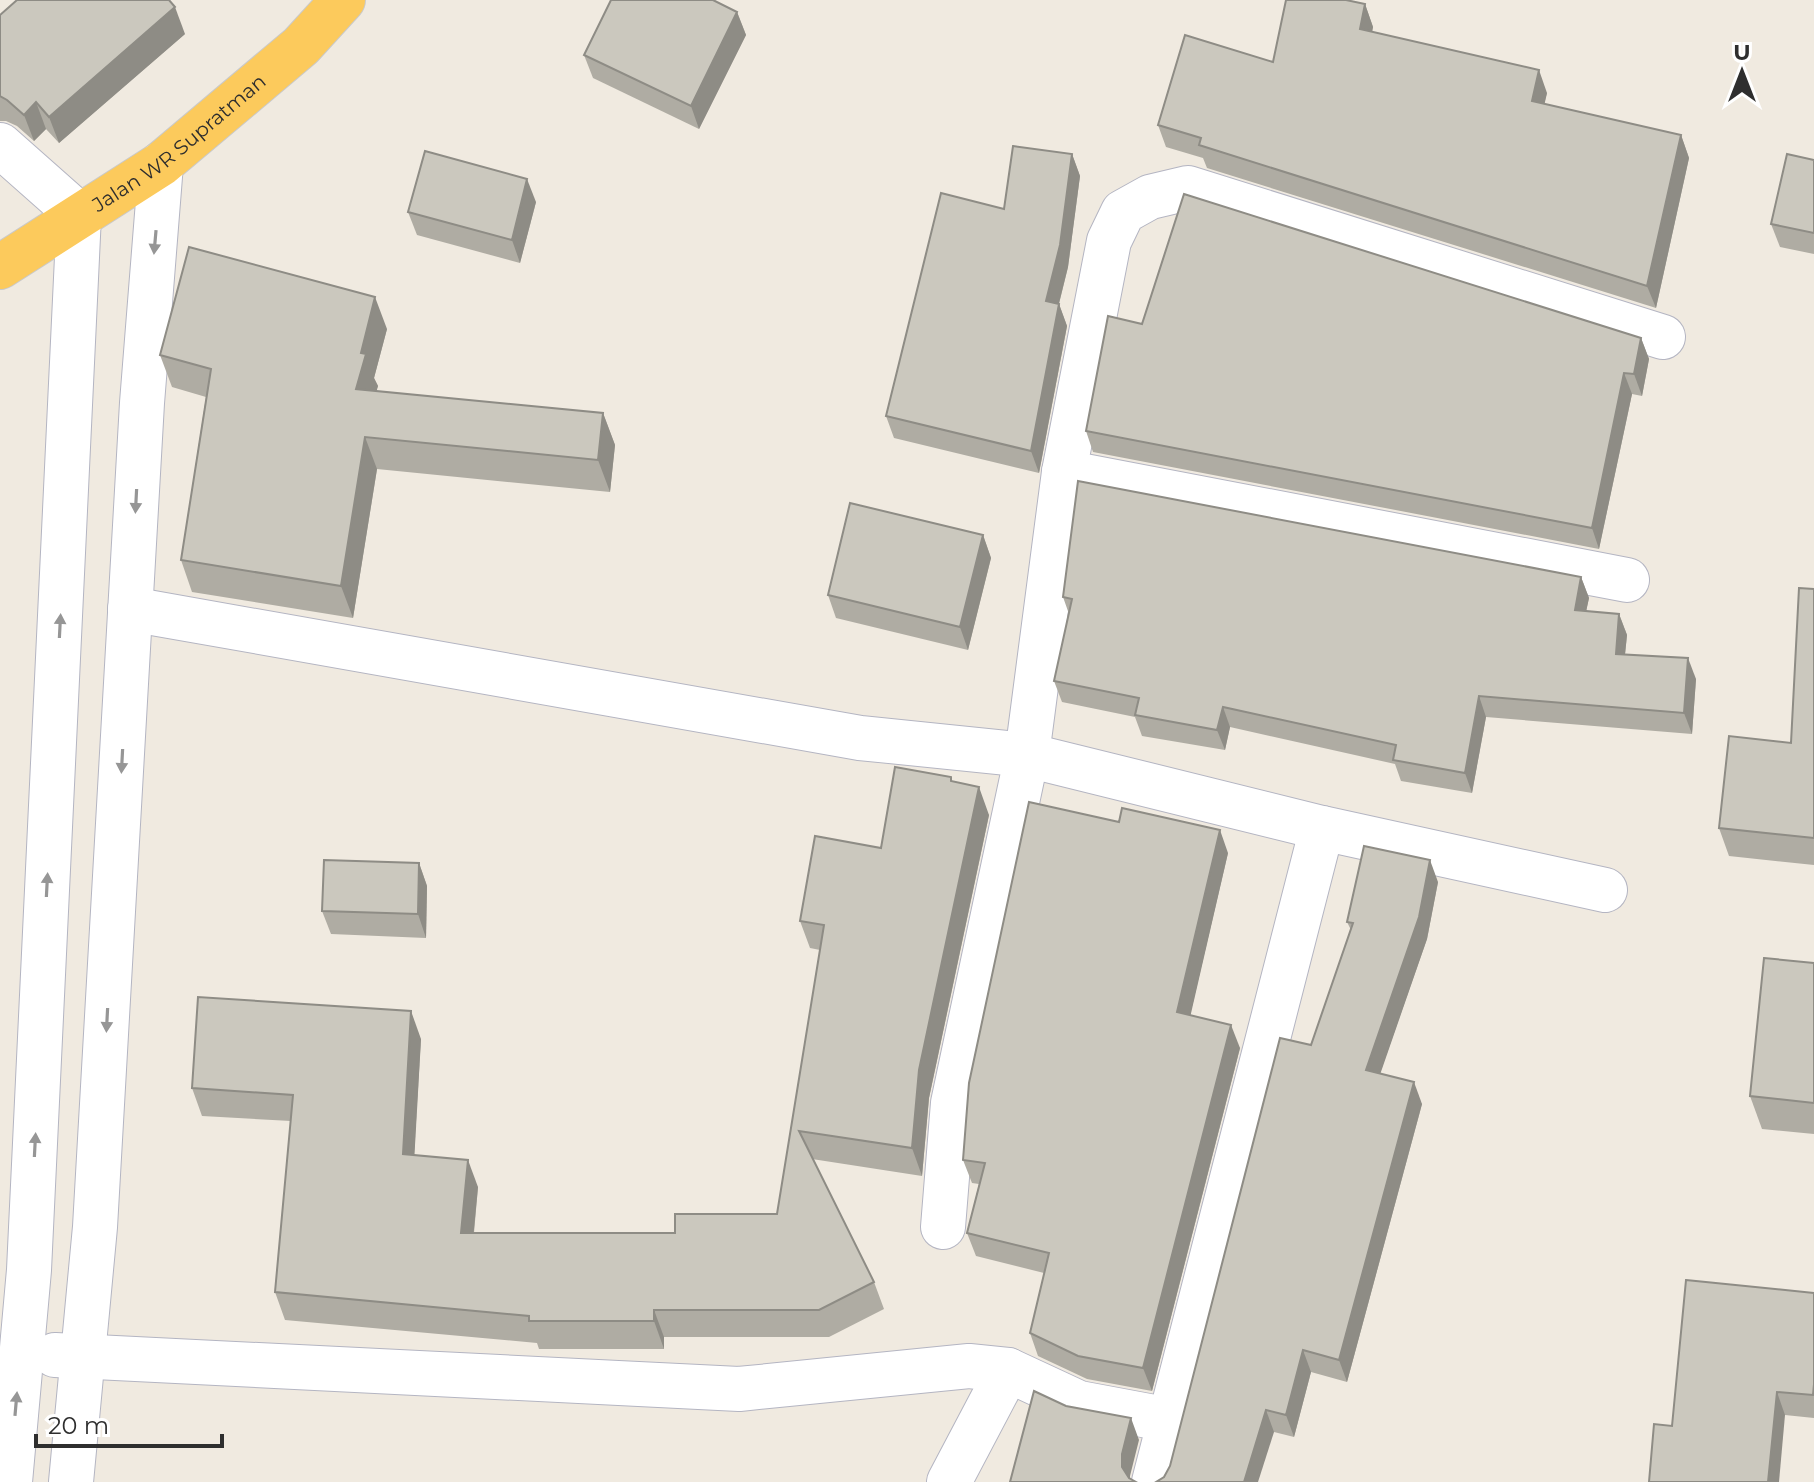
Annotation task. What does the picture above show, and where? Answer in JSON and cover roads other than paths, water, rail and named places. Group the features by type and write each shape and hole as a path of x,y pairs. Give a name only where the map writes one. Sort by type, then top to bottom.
{"highway":[{"name":"Jalan WR Supratman","path":"0,267 161,164 301,46 343,0"}],"street":[{"path":"0,145 79,215 30,1255 12,1303 20,1355 10,1482"},
{"path":"71,1482 95,1227 142,403 161,164"},
{"path":"943,1227 953,1103 1027,755 1064,472 1109,241 1123,212 1150,197 1188,188 1663,337"},
{"path":"1064,472 1627,580"},
{"path":"130,609 860,738 1027,755 1322,828 1605,890"},
{"path":"1154,1482 1322,828"},
{"path":"20,1355 739,1389 969,1366 1008,1370 1079,1403 1170,1420"},
{"path":"949,1482 1008,1370"}]}
